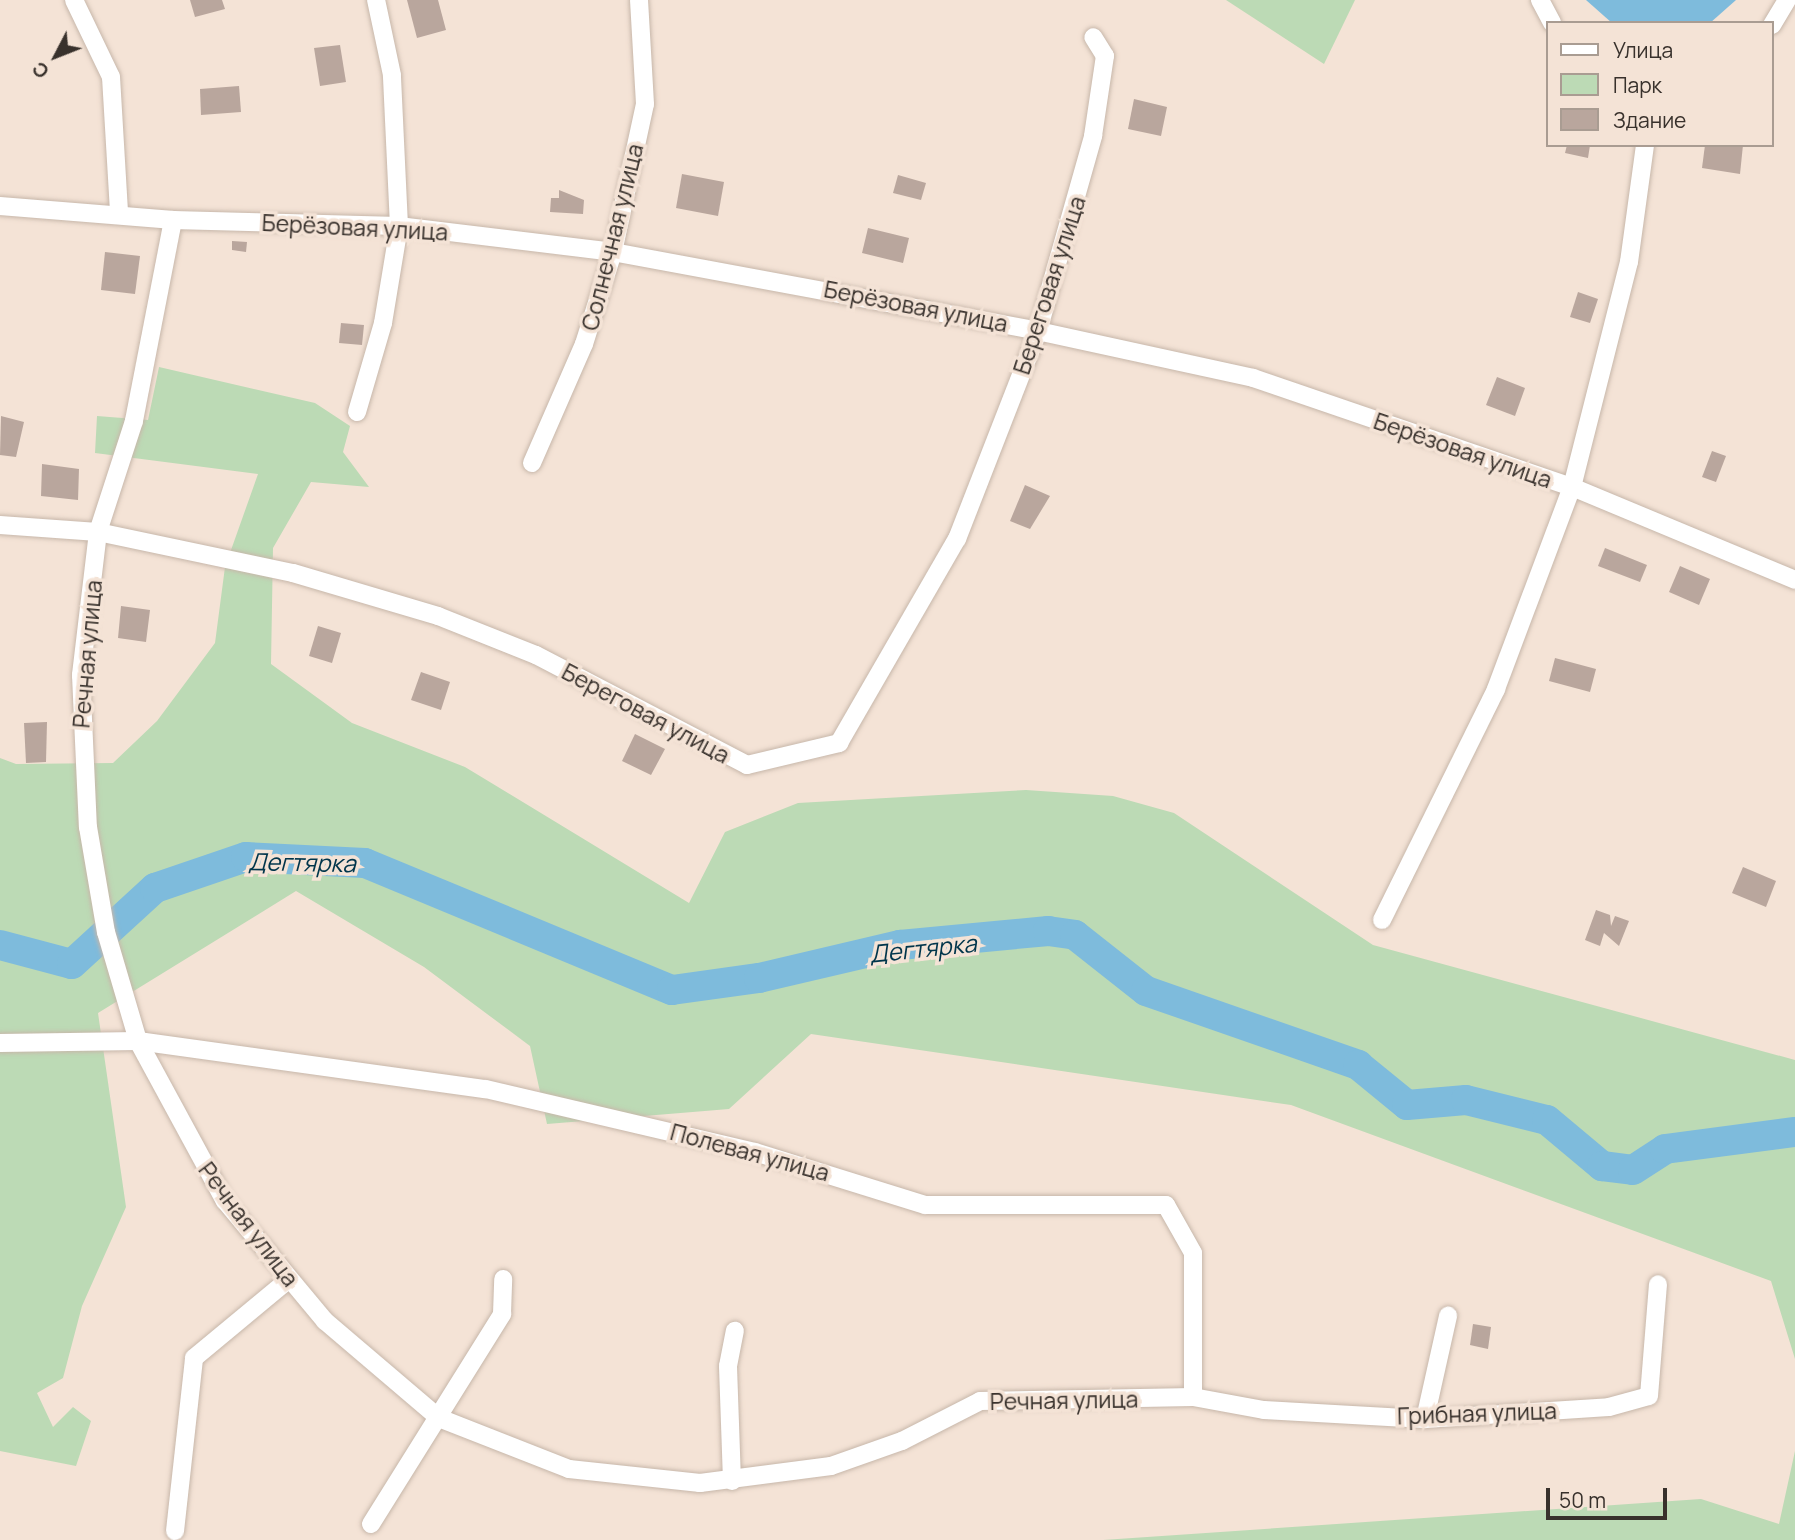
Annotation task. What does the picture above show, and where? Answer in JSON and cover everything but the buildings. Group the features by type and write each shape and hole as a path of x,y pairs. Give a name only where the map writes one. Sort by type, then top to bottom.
{"street":[{"path":"75,0 111,77 119,213"},
{"path":"357,412 383,323 399,226 392,75 376,0"},
{"name":"Солнечная улица","path":"532,463 584,344 613,252 645,104 639,0"},
{"path":"1540,0 1551,21"},
{"path":"1774,21 1787,0"},
{"name":"Береговая улица","path":"0,525 98,532 293,573 438,616 536,655 747,765 839,743 957,539 1038,331 1093,136 1105,56 1093,37"},
{"path":"1381,920 1496,689 1572,487 1629,262 1645,147"},
{"name":"Берёзовая улица","path":"0,206 119,213 173,220 399,226 613,252 1038,331 1253,378 1572,487 1795,580"},
{"name":"Речная улица","path":"173,220 134,421 98,532 79,737 94,878 138,1041 208,1173 288,1280 383,1375 439,1418 569,1469 624,1478 732,1481 831,1466 902,1441 980,1401 1193,1397"},
{"path":"0,1043 138,1041"},
{"name":"Полевая улица","path":"138,1041 486,1088 755,1152 925,1205 1166,1205 1193,1252 1193,1397"},
{"path":"371,1524 502,1314 503,1279"},
{"path":"175,1531 194,1358 288,1280"},
{"name":"Грибная улица","path":"1193,1397 1264,1410 1425,1419 1609,1406 1649,1396 1658,1284"},
{"path":"1425,1419 1448,1316"},
{"path":"732,1481 728,1366 735,1331"}],"green space":[{"path":"1226,0 1355,0 1324,64"},
{"path":"159,367 315,403 350,426 343,452 369,487 311,482 273,548 271,664 352,723 465,767 689,903 725,832 798,803 1026,790 1113,796 1174,813 1373,945 1795,1060 1795,1359 1771,1281 1291,1105 811,1034 729,1109 547,1124 530,1046 424,967 296,891 98,1013 126,1207 82,1306 63,1378 37,1393 53,1427 73,1407 91,1421 76,1466 0,1451 0,758 16,764 113,763 157,721 215,643 225,567 258,474 95,453 97,416 148,420"},
{"path":"1795,1451 1795,1540 1103,1540 1701,1499 1779,1524"}],"water":[{"path":"1586,0 1736,0 1712,21 1610,21"}],"waterway":[{"name":"Дегтярка","path":"0,945 72,964 155,888 246,857 365,863 672,990 759,978 900,945 1048,931 1075,935 1146,991 1358,1065 1407,1105 1466,1100 1547,1120 1602,1166 1633,1170 1665,1149 1795,1132"}]}
